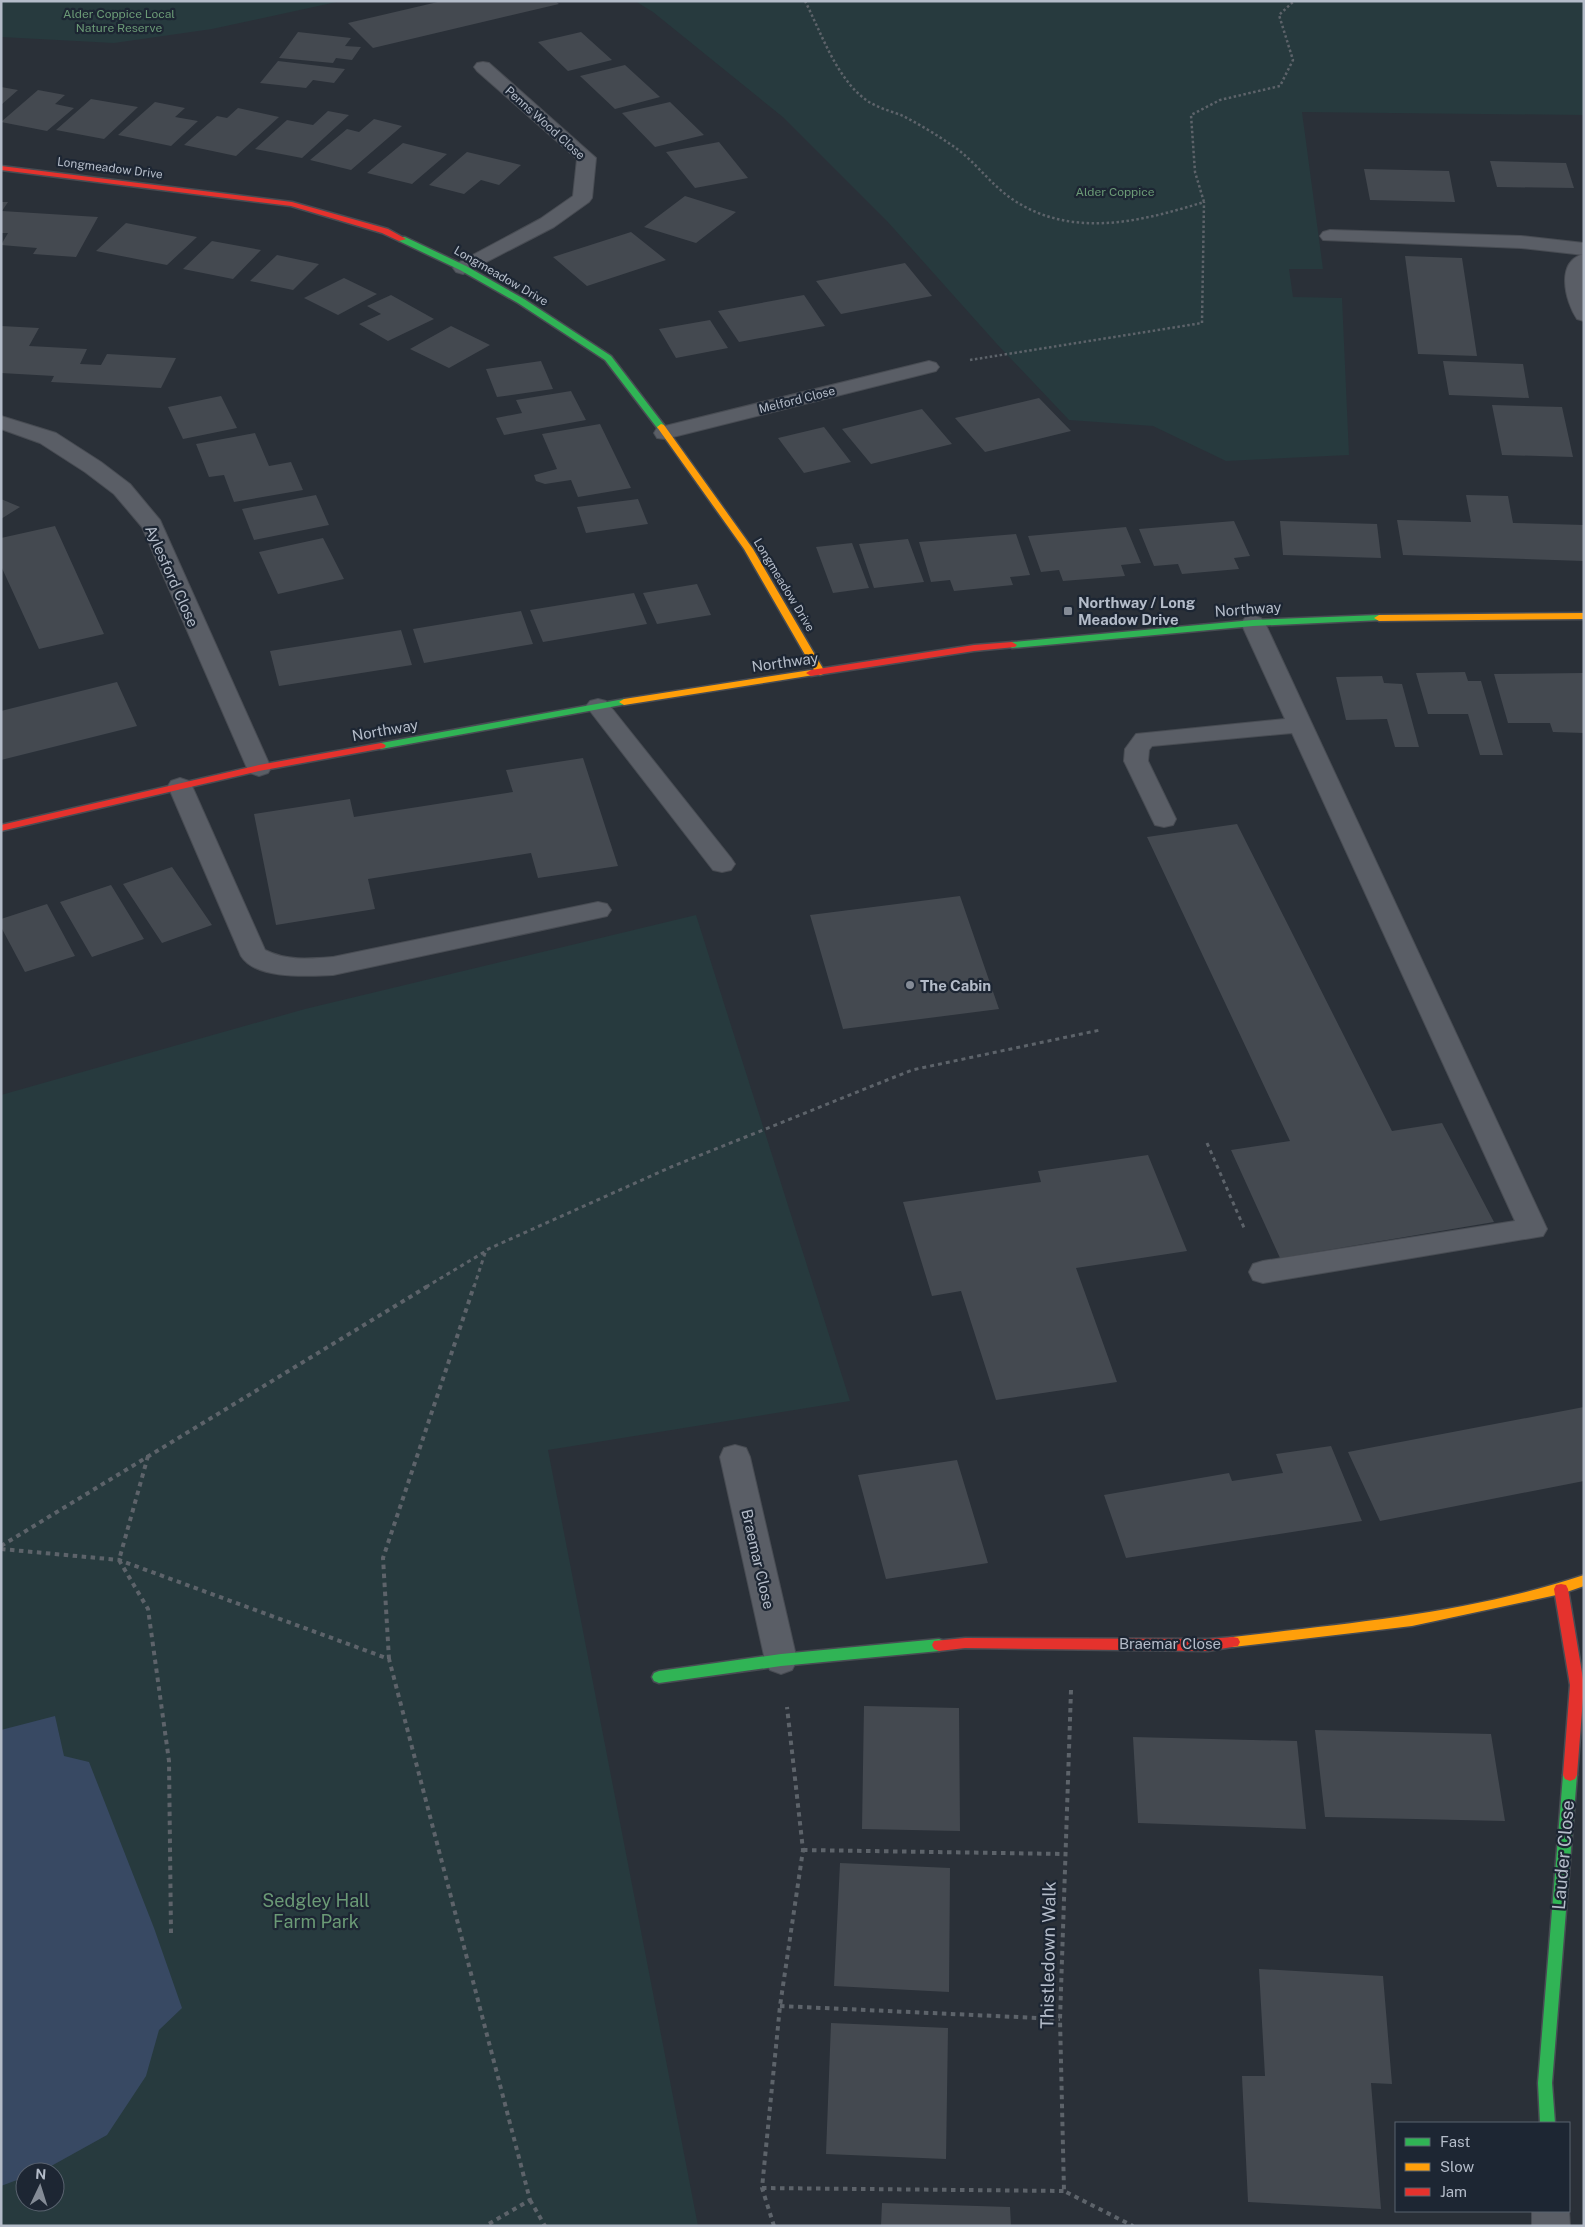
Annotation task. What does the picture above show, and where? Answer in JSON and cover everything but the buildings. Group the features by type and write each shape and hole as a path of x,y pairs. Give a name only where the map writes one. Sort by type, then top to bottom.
{"street":[{"name":"Penns Wood Close","path":"463,268 547,223 582,198 587,158 483,68"},
{"name":"Longmeadow Drive","path":"1,168 292,204 385,231 463,268 521,301 608,358 666,433 748,549 820,672"},
{"path":"1330,236 1521,242 1584,249"},
{"path":"1584,260 1579,264 1573,285 1584,315"},
{"name":"Melford Close","path":"666,433 930,366"},
{"name":"Aylesford Close","path":"1,422 48,438 93,467 122,489 152,525 259,768"},
{"name":"Northway","path":"1,828 259,768 598,706 974,648 1253,623 1440,616 1584,616"},
{"path":"1253,623 1532,1228 1262,1272"},
{"path":"598,706 722,864"},
{"path":"1164,819 1136,761 1137,749 1145,739 1300,725"},
{"path":"180,786 254,956 269,964 288,968 333,966 598,910"},
{"name":"Braemar Close","path":"735,1457 781,1660"},
{"name":"Braemar Close","path":"659,1677 781,1660 965,1643 1074,1642 1208,1645 1412,1621 1561,1589 1584,1580"},
{"name":"Lauder Close","path":"1547,2122 1545,2083 1577,1686 1561,1589"},
{"path":"1551,2212 1551,2226"}],"path":[{"path":"805,1 839,66 865,99 902,116 954,146 1011,198 1030,211 1064,223 1107,225 1159,217 1204,202"},
{"path":"930,366 1202,323 1204,202 1195,172 1191,115 1220,100 1280,86 1293,60 1279,14 1294,1"},
{"path":"1,1548 148,1455 486,1250 671,1167 912,1070 1100,1030"},
{"path":"1208,1143 1262,1272"},
{"path":"486,1250 383,1558 389,1659 530,2200 546,2226"},
{"path":"148,1455 119,1560 148,1609 169,1761 171,1933"},
{"path":"1,1548 119,1560 389,1659"},
{"name":"Thistledown Walk","path":"1064,2191 1060,2019 1064,1854 1074,1642"},
{"path":"774,2226 762,2188 780,2006 803,1850 781,1660"},
{"path":"803,1850 1064,1854"},
{"path":"780,2006 1060,2019"},
{"path":"762,2188 1064,2191 1133,2226"},
{"path":"485,2226 530,2200"}],"green space":[{"name":"Alder Coppice Local Nature Reserve","path":"1,1 341,1 212,29 114,43 1,37"},
{"name":"Alder Coppice","path":"635,1 1584,1 1584,115 1302,112 1323,269 1289,269 1293,297 1342,298 1349,455 1226,461 1153,426 1069,420 996,343 887,221 784,118 653,12"},
{"name":"Sedgley Hall Farm Park","path":"696,915 850,1401 548,1450 698,2226 1,2226 1,1095 305,1009"}],"water":[{"path":"55,1716 64,1756 89,1762 154,1928 182,2008 159,2030 146,2076 107,2135 58,2162 15,2162 15,2181 1,2186 1,1730"}],"traffic: fast":[{"path":"402,239 463,268 521,301 608,358 661,427"},
{"path":"1012,645 1253,623 1379,618"},
{"path":"381,746 624,702"},
{"path":"659,1677 781,1660 939,1645"},
{"path":"1547,2122 1545,2083 1570,1775"}],"traffic: slow":[{"path":"661,427 748,549 820,672"},
{"path":"1379,618 1584,616"},
{"path":"624,702 811,673"},
{"path":"1233,1642 1412,1621 1561,1589 1584,1580"}],"traffic: jam":[{"path":"1,168 292,204 385,231 402,239"},
{"path":"811,673 974,648 1012,645"},
{"path":"1,828 259,768 381,746"},
{"path":"1561,1589 1577,1685 1570,1775"},
{"path":"939,1645 965,1643 1208,1645 1233,1642"}],"place":[{"name":"Northway / Long Meadow Drive","path":"1068,611"},
{"name":"The Cabin","path":"910,985"}]}
